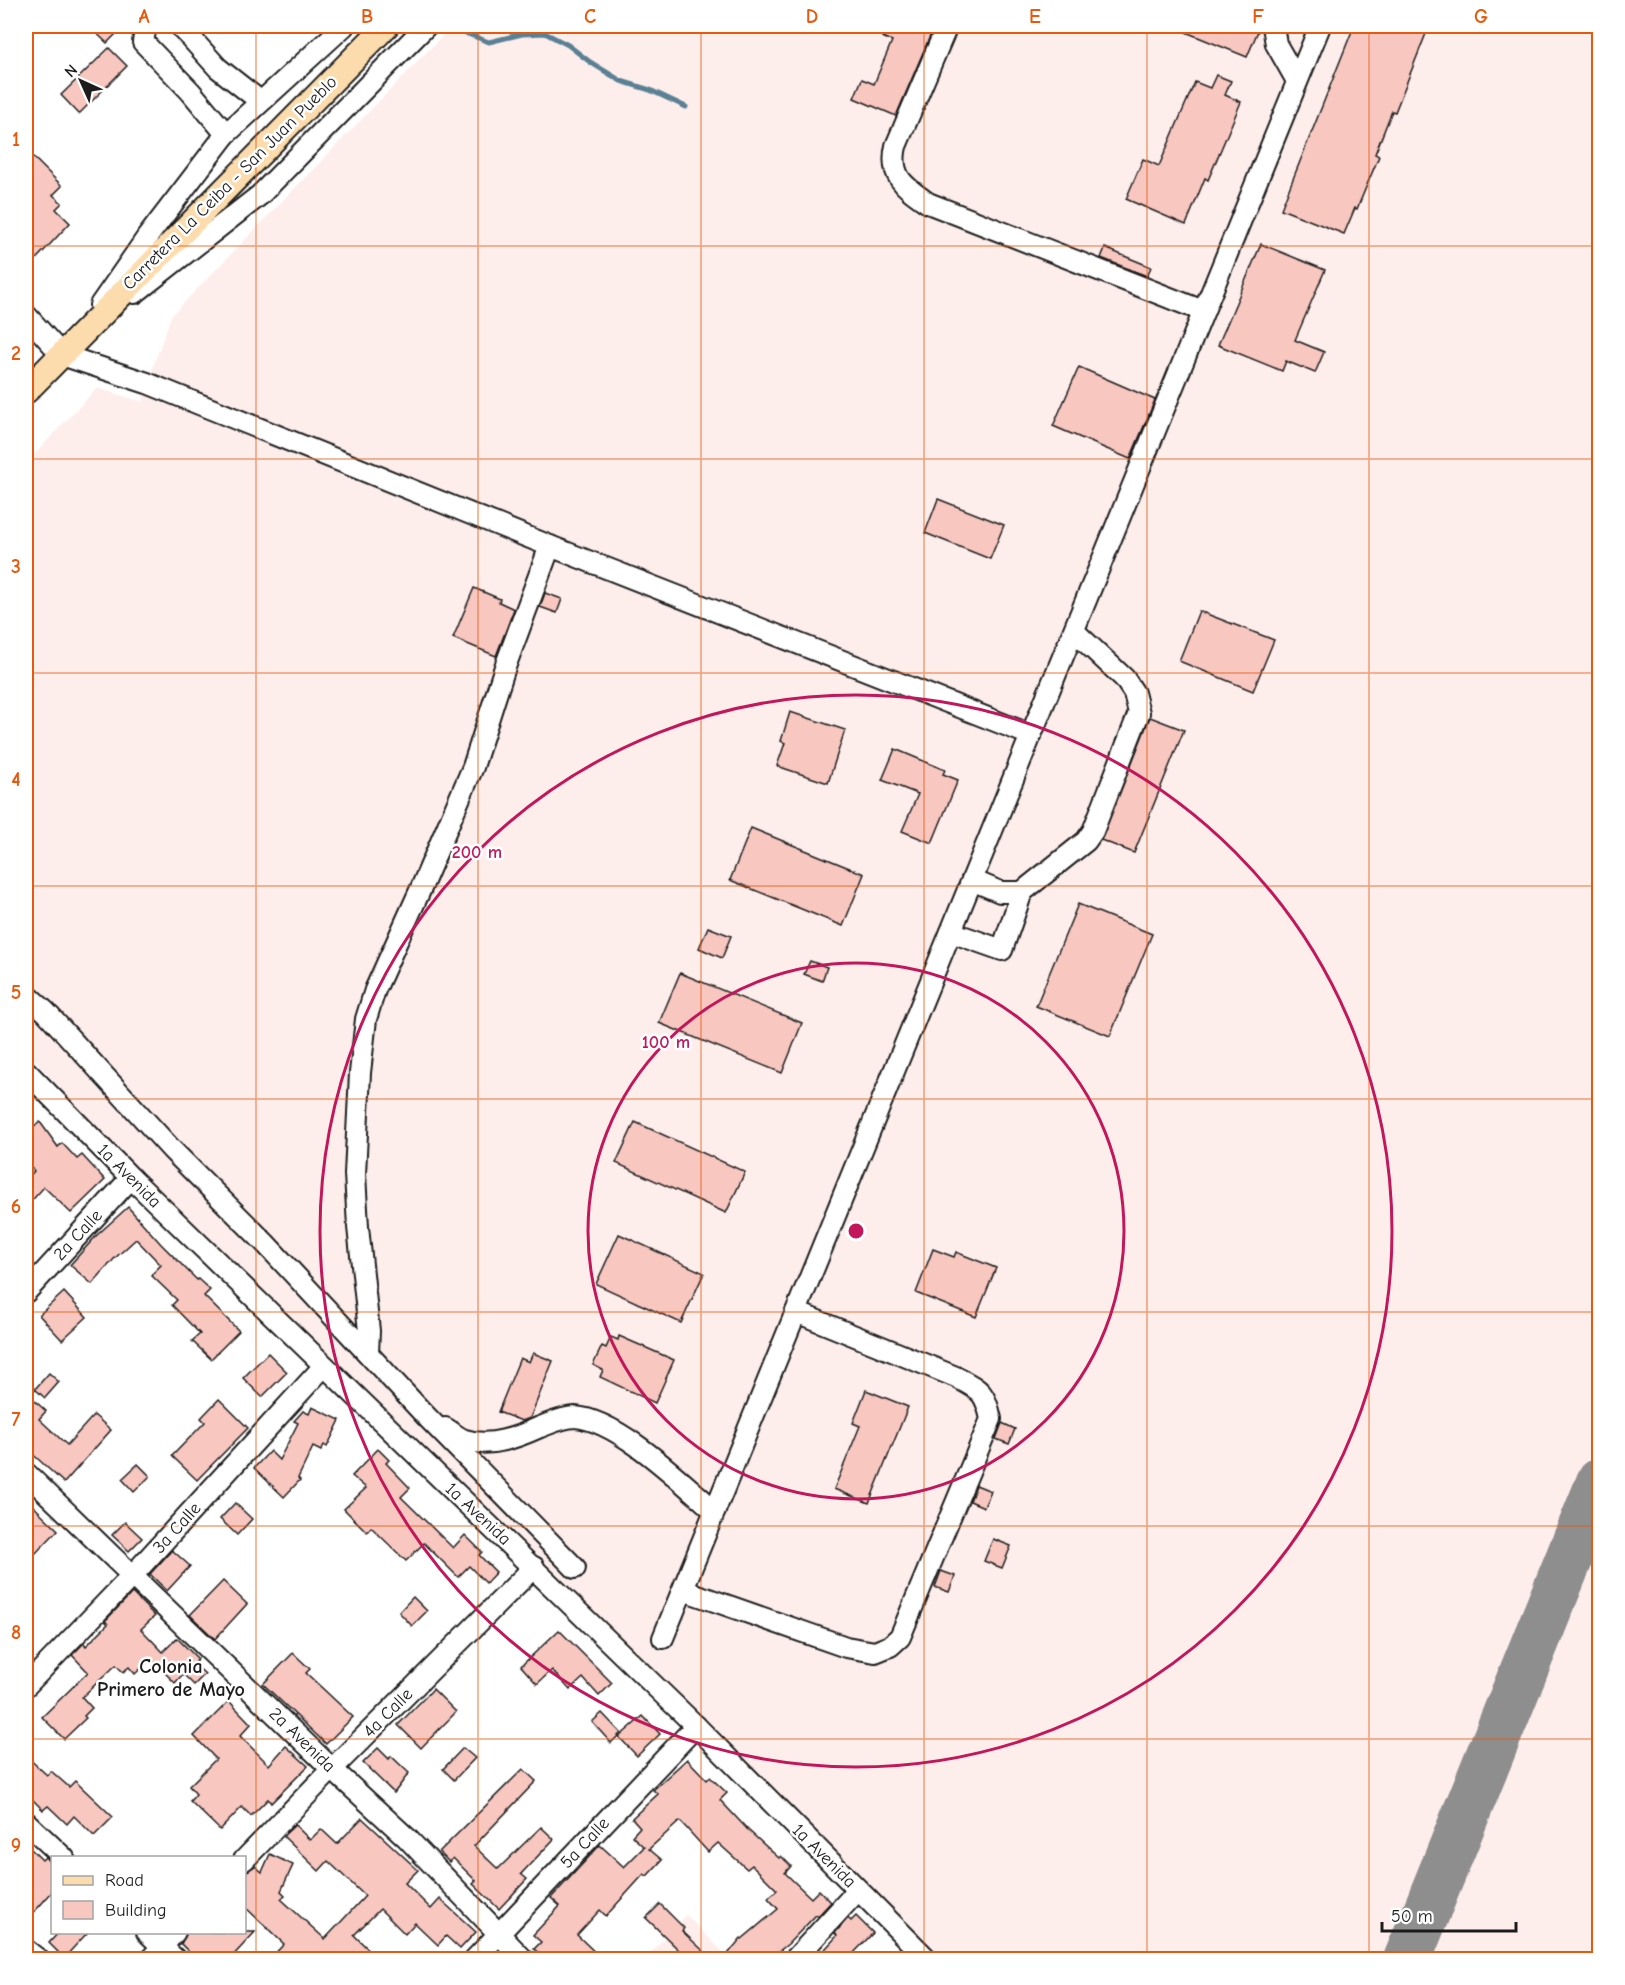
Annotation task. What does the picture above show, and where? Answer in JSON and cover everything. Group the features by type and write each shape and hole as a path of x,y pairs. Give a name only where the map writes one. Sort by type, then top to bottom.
{"main road":[{"name":"Carretera La Ceiba - San Juan Pueblo","path":"26,391 386,26"}],"street":[{"path":"146,26 143,42 191,92 226,134"},
{"path":"180,26 218,68 260,101"},
{"name":"Carretera La Ceiba - San Juan Pueblo","path":"68,348 148,236 226,134 344,26"},
{"name":"Carretera La Ceiba - San Juan Pueblo","path":"68,348 260,195 426,26"},
{"path":"947,26 896,146 893,159 898,177 906,188 928,203 1203,311"},
{"path":"1273,26 1276,44 1297,81"},
{"path":"663,1638 1320,26"},
{"path":"26,315 68,348 147,383 550,546 1031,735"},
{"path":"368,1353 369,1331 355,1174 360,1073 366,1019 375,990 472,767 505,667 550,546"},
{"path":"951,932 1002,950 1022,892 1086,841 1094,831 1139,712 1134,693 1124,678 1074,631"},
{"path":"972,880 1000,892 1022,892"},
{"path":"26,994 46,1012 172,1150 265,1243 425,1415 575,1568"},
{"name":"1a Avenida","path":"26,1071 131,1178 696,1725 928,1959"},
{"name":"2a Calle","path":"26,1292 131,1178"},
{"path":"683,1590 846,1647 875,1652 890,1646 900,1637 991,1419 987,1400 977,1388 956,1377 796,1312"},
{"name":"3a Calle","path":"26,1686 132,1576 324,1366"},
{"path":"425,1415 465,1440 493,1442 521,1436 555,1421 575,1417 596,1422 622,1435 715,1511"},
{"name":"2a Avenida","path":"26,1473 332,1769 407,1838 524,1959"},
{"name":"4a Calle","path":"246,1858 534,1567"},
{"name":"5a Calle","path":"474,1959 696,1725"},
{"path":"26,1822 63,1856"},
{"path":"794,1959 858,1890"},
{"path":"149,1934 166,1949"},
{"path":"26,1950 39,1959"}],"shaded area":[{"path":"452,26 1599,26 1599,1959 939,1959 548,1565 97,1129 26,1050 26,463 97,388 143,402 147,383 171,316"},
{"path":"686,1915 730,1959 644,1960"}],"building":[{"path":"89,26 124,26 107,43"},
{"path":"886,26 925,26 933,29 896,116 854,98 862,79 874,84 892,41 882,37"},
{"path":"1171,26 1260,26 1247,57"},
{"path":"1354,26 1429,26 1395,112 1392,111 1375,154 1379,156 1344,234 1281,209"},
{"path":"109,48 127,66 79,114 61,95"},
{"path":"1216,75 1231,81 1225,95 1241,102 1208,180 1205,178 1186,225 1126,199 1143,159 1159,166 1195,82 1210,88"},
{"path":"33,157 62,186 53,195 62,203 56,209 70,223 26,270 26,165"},
{"path":"1261,244 1325,270 1295,340 1324,352 1315,373 1286,361 1282,371 1218,345"},
{"path":"1105,248 1151,267 1147,276 1101,258"},
{"path":"1079,367 1155,400 1130,459 1053,426"},
{"path":"938,499 1004,525 990,559 925,533"},
{"path":"474,588 500,599 499,602 514,609 496,656 453,638"},
{"path":"545,593 562,599 557,613 540,607"},
{"path":"1199,611 1274,640 1253,691 1179,661"},
{"path":"790,712 845,730 828,783 777,766 785,743 781,741"},
{"path":"1150,717 1184,730 1134,853 1101,840"},
{"path":"895,749 945,770 943,774 958,780 932,843 902,831 918,794 882,780"},
{"path":"751,828 864,874 843,926 730,880"},
{"path":"1078,904 1152,934 1110,1036 1036,1006"},
{"path":"708,927 731,936 722,958 699,948"},
{"path":"810,961 827,967 822,981 804,974"},
{"path":"680,973 802,1023 782,1073 659,1023"},
{"path":"40,1122 58,1147 62,1143 77,1159 82,1155 105,1180 71,1213 44,1187 26,1207 26,1180 34,1171 26,1162 26,1133"},
{"path":"635,1122 745,1172 726,1213 616,1163"},
{"path":"128,1207 161,1244 210,1290 204,1296 239,1331 211,1359 192,1341 200,1334 172,1305 177,1300 151,1275 161,1265 136,1239 92,1284 70,1265 97,1235"},
{"path":"619,1234 704,1273 681,1323 596,1284"},
{"path":"933,1249 954,1257 956,1252 996,1268 976,1317 916,1293"},
{"path":"64,1292 87,1317 62,1340 39,1315"},
{"path":"619,1336 674,1360 655,1403 600,1377 603,1370 593,1365 602,1346 606,1348 611,1337 618,1340"},
{"path":"268,1353 287,1372 262,1397 243,1378"},
{"path":"533,1353 553,1361 530,1418 522,1421 498,1412 520,1358 529,1362"},
{"path":"49,1373 59,1382 45,1398 35,1389"},
{"path":"866,1390 908,1407 869,1503 834,1489 860,1426 853,1423"},
{"path":"26,1393 46,1411 39,1419 67,1445 94,1415 111,1430 64,1483 26,1448"},
{"path":"219,1399 248,1428 197,1480 172,1456 205,1422 201,1418"},
{"path":"312,1407 340,1420 327,1447 324,1445 321,1451 313,1447 298,1478 300,1480 284,1497 254,1468 270,1451 279,1460 298,1423 294,1421 303,1411 309,1414"},
{"path":"1002,1423 1015,1429 1009,1444 996,1439"},
{"path":"378,1449 389,1460 386,1463 410,1488 401,1497 453,1548 465,1535 482,1552 479,1555 496,1572 486,1583 469,1566 458,1577 424,1543 406,1561 371,1527 367,1532 344,1509 366,1488 352,1476"},
{"path":"138,1464 150,1476 134,1492 122,1479"},
{"path":"976,1485 991,1491 984,1507 970,1501"},
{"path":"26,1499 58,1530 33,1556 26,1548"},
{"path":"235,1503 252,1519 237,1535 220,1519"},
{"path":"125,1522 142,1538 129,1551 112,1535"},
{"path":"993,1539 1011,1546 1002,1568 984,1561"},
{"path":"172,1550 190,1566 167,1591 150,1574"},
{"path":"941,1571 955,1576 949,1592 935,1587"},
{"path":"223,1581 247,1604 215,1639 190,1615"},
{"path":"132,1593 155,1616 141,1629 163,1652 177,1638 198,1659 194,1664 205,1674 194,1685 183,1674 175,1683 151,1659 135,1674 129,1667 123,1672 116,1665 82,1697 92,1708 84,1716 86,1718 64,1739 42,1717 88,1672 72,1655 84,1643 86,1646 108,1624 105,1621"},
{"path":"413,1597 427,1611 412,1626 399,1612"},
{"path":"559,1630 612,1683 599,1696 583,1678 570,1690 552,1670 537,1684 521,1666"},
{"path":"293,1653 310,1669 306,1673 353,1717 326,1744 263,1684"},
{"path":"433,1689 456,1712 421,1748 398,1725"},
{"path":"229,1701 251,1724 240,1736 269,1765 286,1746 308,1766 271,1803 268,1799 251,1816 242,1807 220,1830 190,1801 196,1794 189,1786 216,1759 194,1736"},
{"path":"602,1713 621,1733 611,1743 592,1722"},
{"path":"643,1716 660,1734 637,1756 619,1737"},
{"path":"378,1748 389,1759 391,1756 409,1773 394,1793 363,1763"},
{"path":"463,1748 475,1758 454,1780 443,1769"},
{"path":"26,1756 47,1775 51,1771 69,1787 75,1781 113,1817 94,1836 74,1816 67,1824 48,1806 43,1810 26,1793"},
{"path":"687,1759 707,1780 710,1777 727,1793 720,1800 749,1831 791,1866 785,1873 811,1898 819,1890 831,1902 788,1944 769,1959 724,1959 741,1938 778,1909 768,1898 777,1890 752,1865 747,1869 718,1843 708,1852 680,1821 649,1849 662,1860 647,1876 644,1874 606,1916 600,1910 577,1935 602,1959 546,1959 534,1949 541,1942 533,1935 560,1906 551,1898 600,1845 624,1867 644,1847 632,1836 640,1827 632,1818 658,1794 653,1790"},
{"path":"523,1769 536,1781 474,1846 498,1869 541,1827 554,1839 521,1874 527,1879 499,1909 473,1884 476,1881 453,1858 449,1862 439,1852"},
{"path":"362,1818 418,1870 405,1883 431,1909 440,1899 476,1932 460,1949 446,1936 438,1945 415,1923 405,1934 380,1909 354,1935 378,1959 270,1959 284,1944 246,1908 246,1871 255,1866 262,1872 270,1854 293,1865 281,1891 285,1895 281,1899 325,1939 365,1896 328,1861 319,1871 283,1836 295,1825 310,1840 321,1829 337,1844"},
{"path":"26,1844 42,1860 45,1857 51,1863 51,1893 26,1921"},
{"path":"660,1904 684,1928 682,1931 712,1959 673,1959 681,1952 646,1918"},
{"path":"856,1916 873,1933 848,1959 816,1959 837,1936 835,1933 848,1918 851,1921"},
{"path":"255,1932 230,1959 196,1959 181,1944 186,1934"},
{"path":"57,1934 86,1934 64,1958 49,1943"}],"waterway":[{"path":"465,33 489,42 522,34 545,33 568,45 621,81 650,90 686,107"}],"taxiway":[{"path":"1407,1960 1600,1482"}],"district":[{"name":"Colonia Primero de Mayo","path":"171,1678"}]}
